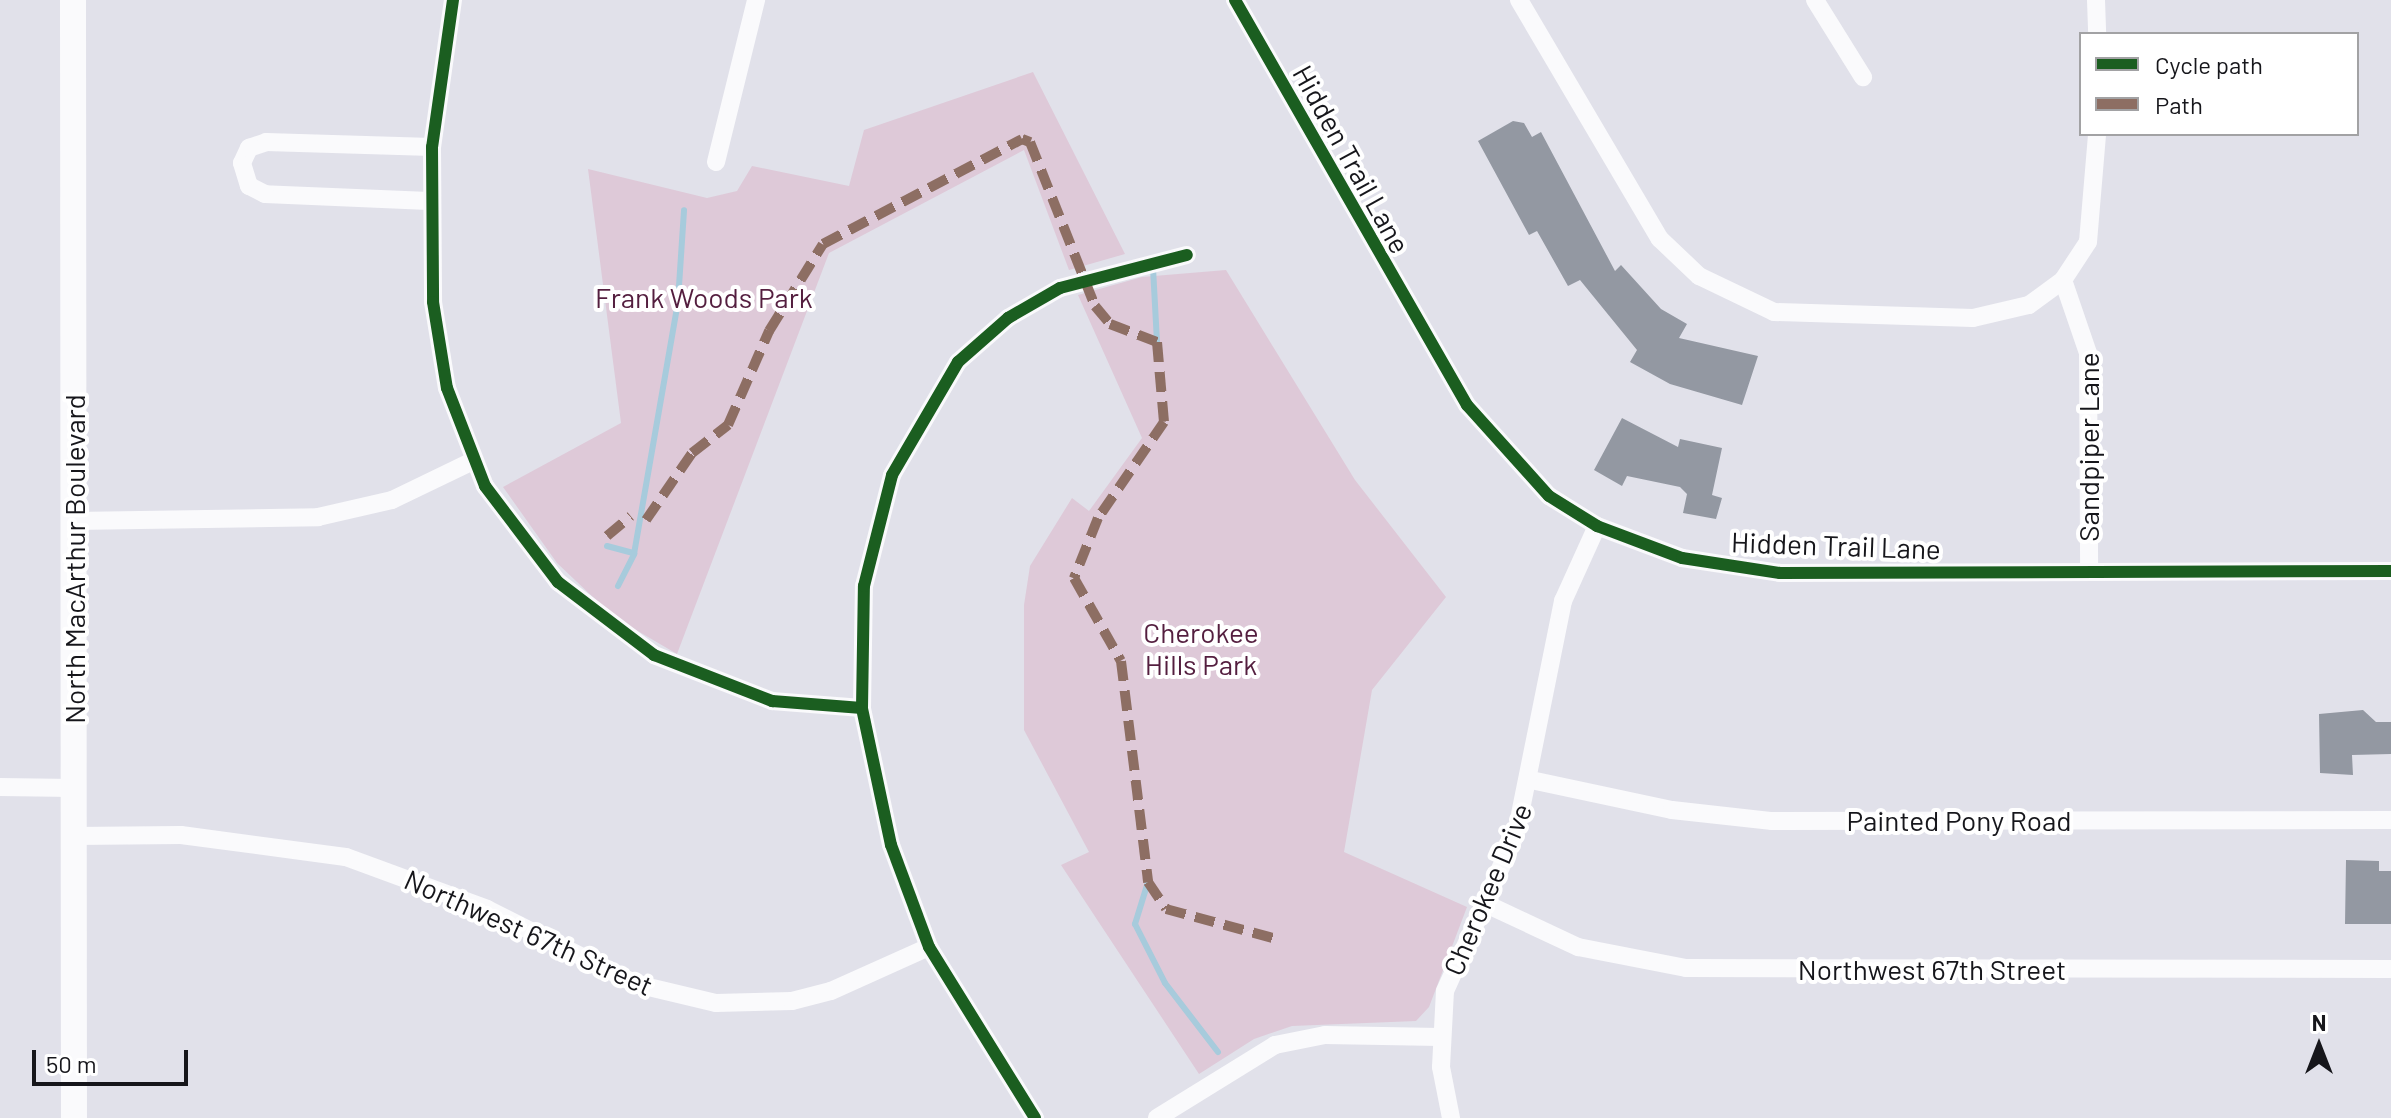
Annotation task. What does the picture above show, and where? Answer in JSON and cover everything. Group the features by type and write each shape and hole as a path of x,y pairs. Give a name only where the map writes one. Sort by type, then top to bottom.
{"main road":[{"name":"North MacArthur Boulevard","path":"73,0 74,1118"}],"street":[{"path":"453,0 432,147 429,201 440,352 473,461 532,554 627,639 726,688 807,707 862,708"},
{"path":"716,162 756,0"},
{"name":"Hidden Trail Lane","path":"1235,0 1467,405 1549,496 1597,526 1682,558 1749,571 2391,571"},
{"path":"1519,0 1660,239 1729,294 1800,317 1973,318 2029,305 2063,280 2088,242 2095,215 2097,136"},
{"path":"1815,0 1863,77"},
{"path":"2096,0 2097,32"},
{"path":"429,201 265,194 249,186 242,163 249,148 266,142 432,147"},
{"path":"1035,1118 929,947 891,845 862,708 860,626 874,540 906,443 940,388 981,340 1033,302 1084,278 1187,255"},
{"name":"Sandpiper Lane","path":"2063,280 2088,353 2089,572"},
{"path":"74,521 318,517 392,500 473,461"},
{"name":"Cherokee Drive","path":"1451,1118 1440,1037 1451,971 1484,903 1531,780 1563,601 1597,526"},
{"name":"Painted Pony Road","path":"1531,780 1672,810 1772,821 2391,820"},
{"path":"0,787 74,788"},
{"name":"Northwest 67th Street","path":"74,836 181,835 346,857 487,909 636,984 716,1003 792,1001 831,991 929,947"},
{"name":"Northwest 67th Street","path":"1484,903 1578,947 1686,968 2391,969"},
{"path":"1157,1118 1275,1045 1325,1035 1440,1037"}],"green space":[{"name":"Frank Woods Park","path":"1033,72 1125,254 1069,270 1024,150 829,253 677,654 614,617 557,563 503,487 621,423 588,169 707,198 737,191 752,166 849,186 864,130"},
{"name":"Cherokee Hills Park","path":"1226,270 1355,480 1446,597 1372,690 1344,852 1467,907 1429,1007 1416,1021 1292,1026 1254,1039 1199,1074 1061,865 1089,852 1024,730 1024,605 1030,566 1072,498 1089,511 1142,438 1078,295 1142,277"}],"building":[{"path":"1513,121 1524,123 1532,137 1541,132 1615,271 1621,265 1661,309 1687,324 1679,338 1758,356 1742,405 1670,384 1630,362 1637,350 1580,280 1568,286 1537,231 1529,235 1478,141"},
{"path":"1622,418 1678,447 1680,439 1722,448 1712,495 1722,498 1716,519 1683,513 1687,494 1680,487 1627,476 1622,486 1594,470"},
{"path":"2363,710 2376,722 2391,722 2391,754 2352,755 2353,775 2320,773 2319,714"},
{"path":"2346,860 2379,861 2379,871 2391,871 2391,924 2345,924"}],"waterway":[{"path":"618,586 634,554 678,301 684,210"},
{"path":"1153,268 1157,342"},
{"path":"607,546 634,553"},
{"path":"1148,882 1135,924 1165,983 1218,1052"}],"marked path":[{"path":"646,520 692,453 728,425 769,331 823,244 1022,139 1030,142 1095,306 1110,324 1157,342 1164,422 1098,518 1074,578 1121,661 1148,882 1166,909 1273,938"},
{"path":"607,536 631,516"}],"cycle path":[{"path":"453,0 432,147 433,302 447,388 485,486 558,582 654,655 772,701 862,708"},
{"path":"1235,0 1467,405 1549,496 1597,526 1682,558 1780,573 2391,571"},
{"path":"1035,1118 929,947 891,845 862,708 864,586 892,475 958,362 1008,318 1060,288 1187,255"}]}
